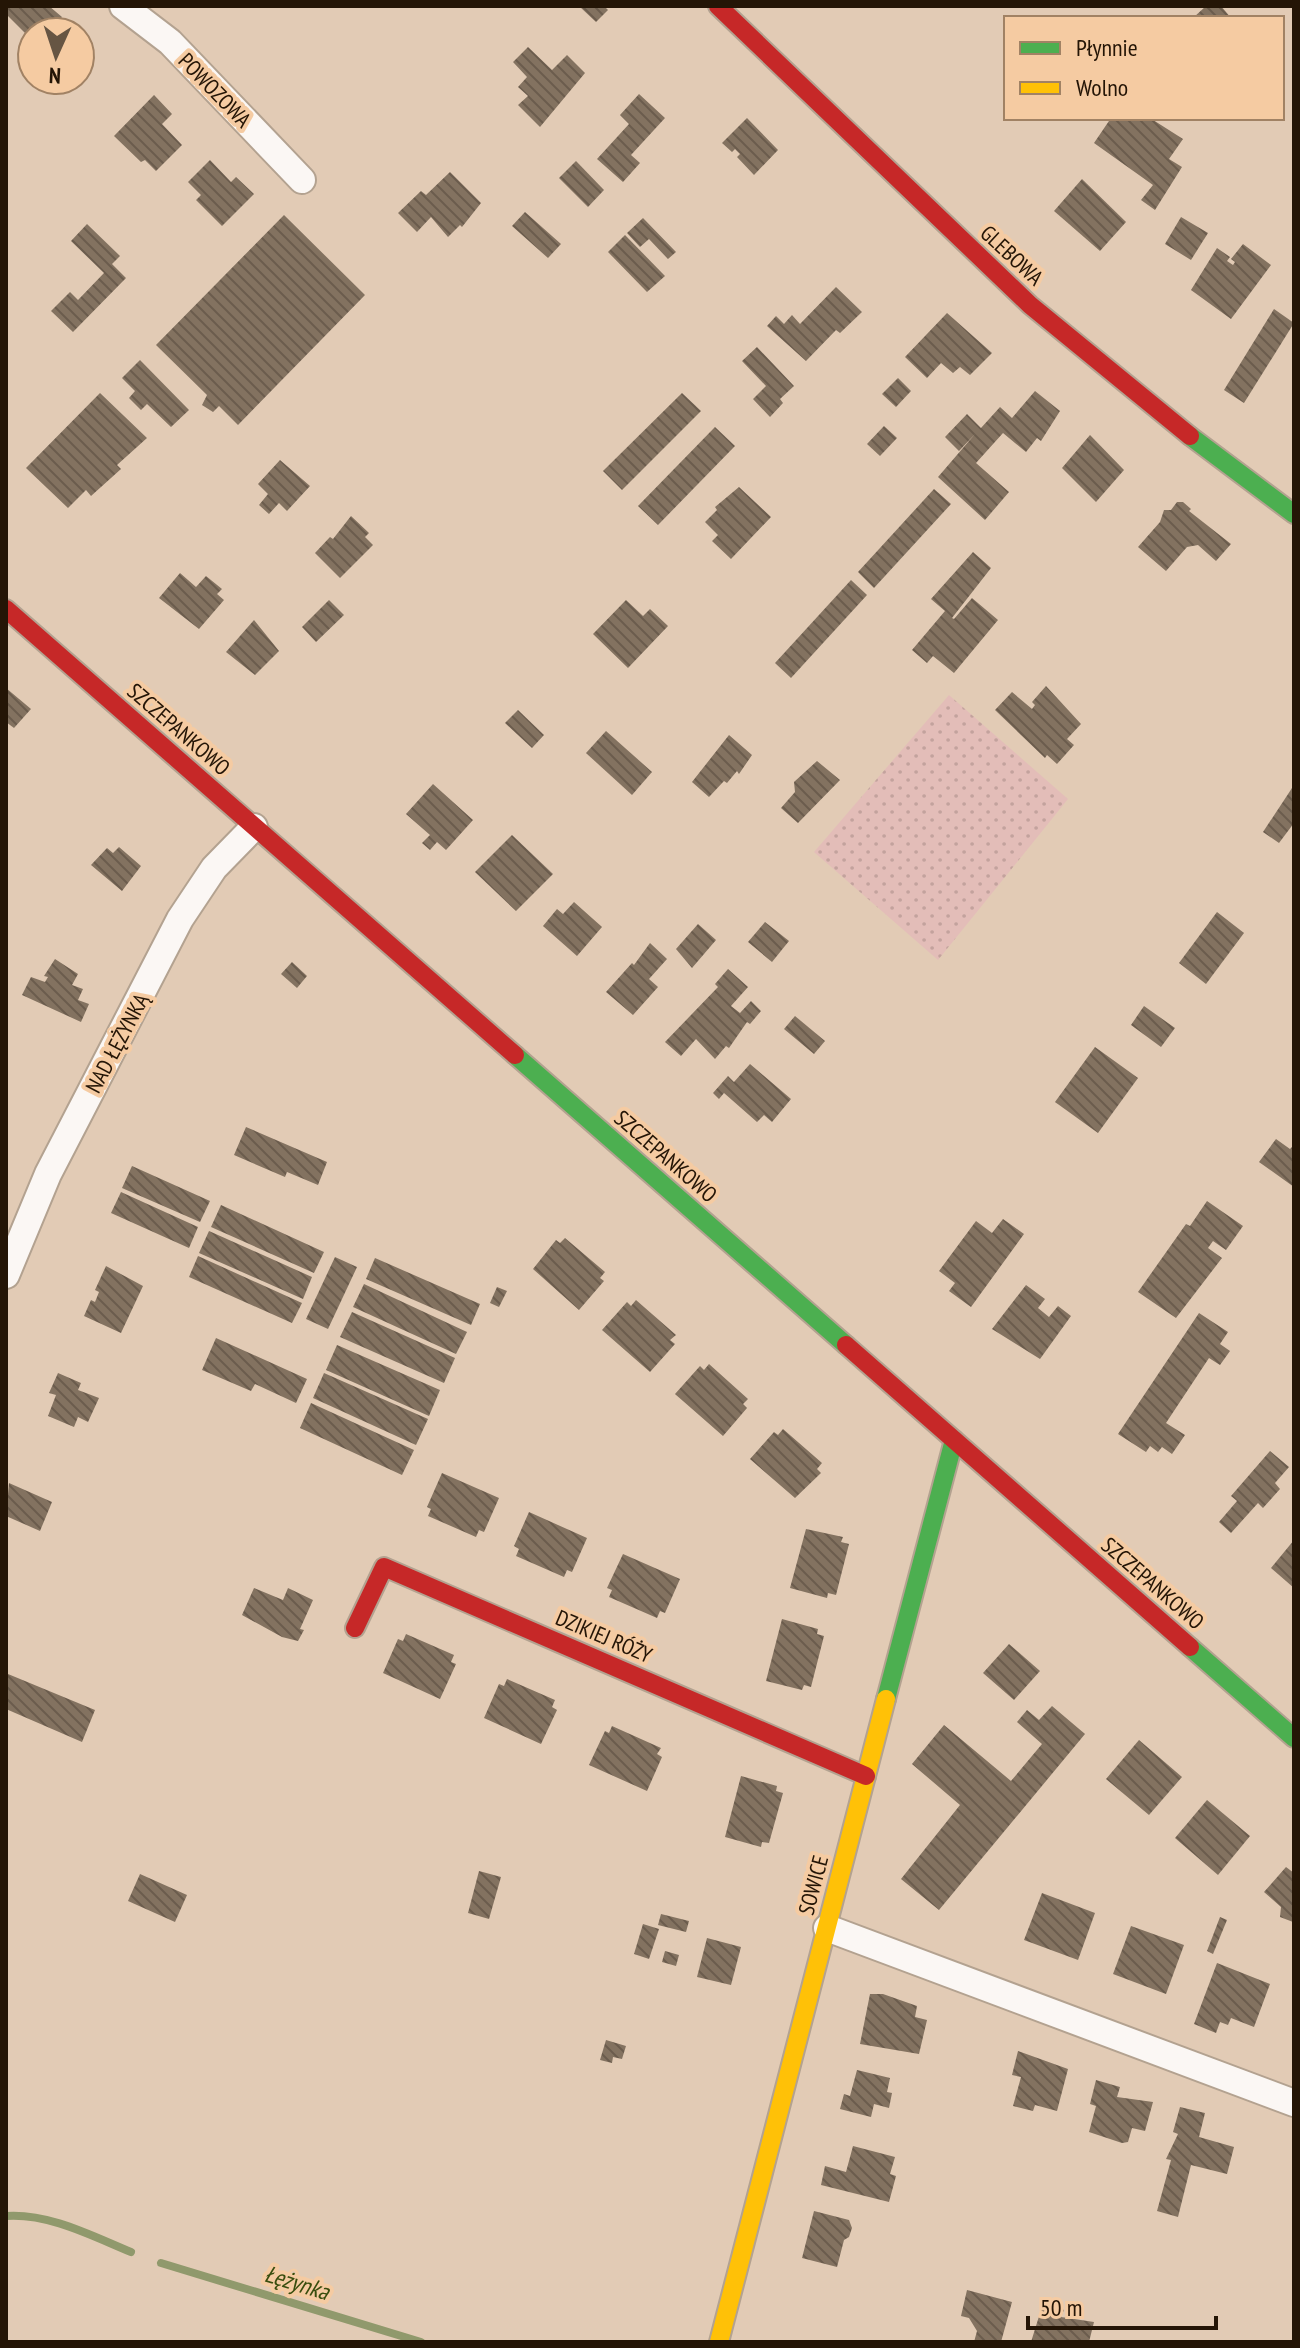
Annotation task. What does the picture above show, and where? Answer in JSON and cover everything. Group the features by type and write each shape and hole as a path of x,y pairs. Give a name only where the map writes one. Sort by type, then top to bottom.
{"street":[{"name":"POWOZOWA","path":"123,6 170,42 302,180"},
{"name":"GLEBOWA","path":"718,6 1030,305 1172,423 1294,514"},
{"name":"SZCZEPANKOWO","path":"6,609 1294,1738"},
{"name":"NAD ŁĘŻYNKĄ","path":"6,1275 48,1174 180,919 214,868 254,827"},
{"name":"SOWICE","path":"719,2342 954,1440"},
{"name":"DZIKIEJ RÓŻY","path":"355,1628 384,1567 866,1776"},
{"path":"827,1928 1294,2103"}],"shaded area":[{"path":"949,695 1068,799 938,960 814,852"}],"building":[{"path":"6,6 49,6 61,16 16,16 16,24 6,14"},
{"path":"579,6 604,6 608,10 596,22"},
{"path":"1206,6 1221,6 1229,16 1195,16"},
{"path":"528,47 552,70 567,55 585,73 540,127 518,105 528,96 518,87 527,77 513,62"},
{"path":"639,94 665,118 631,155 640,163 623,182 597,159 629,124 620,115"},
{"path":"154,95 172,114 162,124 182,145 156,171 145,160 141,162 114,136"},
{"path":"747,118 778,150 754,175 737,157 740,154 735,149 732,152 722,143"},
{"path":"1110,120 1153,120 1183,139 1169,159 1182,167 1155,210 1141,200 1153,185 1094,143"},
{"path":"210,160 231,182 236,177 254,194 222,226 196,200 201,195 188,182"},
{"path":"576,161 604,190 588,207 559,178"},
{"path":"450,172 481,203 462,227 460,225 448,237 431,217 417,232 398,213 421,191 426,195"},
{"path":"1082,179 1126,222 1100,251 1054,211"},
{"path":"525,212 561,244 548,258 512,226"},
{"path":"284,215 365,295 238,425 219,406 213,412 202,405 207,395 156,345"},
{"path":"1181,217 1208,233 1191,260 1165,244"},
{"path":"643,218 676,252 668,259 649,239 640,247 627,233"},
{"path":"87,224 120,256 112,264 126,278 73,332 51,311 70,292 78,300 104,273 71,241"},
{"path":"625,235 665,276 647,292 608,252"},
{"path":"1243,244 1271,265 1231,319 1191,290 1217,248 1230,257 1227,261 1233,265 1235,262 1231,259"},
{"path":"836,287 862,312 840,333 836,330 806,361 767,326 776,316 784,324 792,315 800,324"},
{"path":"1274,309 1294,323 1244,403 1224,390"},
{"path":"947,313 992,353 970,375 960,367 953,373 941,363 927,378 905,357"},
{"path":"757,347 794,386 780,399 783,403 770,417 753,399 766,386 742,361"},
{"path":"140,360 189,410 171,427 147,404 141,410 129,398 135,391 122,378"},
{"path":"898,378 911,391 896,407 882,394"},
{"path":"1035,391 1060,411 1041,441 1037,438 1026,452 1003,433 976,463 1009,492 985,520 938,477 975,434 959,451 945,437 967,414 981,428 1000,407 1012,418"},
{"path":"100,393 147,438 117,465 121,469 91,496 86,490 68,508 26,468"},
{"path":"682,393 701,411 622,490 603,471"},
{"path":"884,426 897,438 880,456 867,444"},
{"path":"715,427 735,446 658,525 638,506"},
{"path":"1090,435 1124,470 1096,502 1062,468"},
{"path":"280,460 310,486 287,511 279,503 269,514 259,505 268,494 258,484"},
{"path":"739,487 771,517 731,559 712,541 718,535 705,522 717,510 715,507"},
{"path":"934,489 951,504 874,588 858,572"},
{"path":"1177,502 1183,502 1191,509 1189,511 1231,544 1216,561 1198,545 1187,547 1166,571 1138,547 1160,522 1164,510 1171,510"},
{"path":"351,516 369,533 365,537 373,545 340,578 315,553 330,537 333,539"},
{"path":"973,552 991,568 952,618 972,598 998,620 954,673 933,656 927,663 912,650 945,611 931,599"},
{"path":"180,573 196,587 206,576 222,589 217,594 224,600 199,629 159,598"},
{"path":"851,580 867,595 791,678 775,663"},
{"path":"329,600 344,615 316,642 302,627"},
{"path":"626,600 643,616 650,609 668,626 628,668 593,634"},
{"path":"254,620 279,651 255,675 226,652"},
{"path":"1046,686 1081,724 1067,739 1074,745 1057,764 1047,755 1045,758 995,710 1012,692 1032,709 1035,705 1032,702"},
{"path":"6,688 31,709 14,728 6,722"},
{"path":"518,710 544,735 532,748 505,723"},
{"path":"606,731 652,772 632,795 586,753"},
{"path":"729,735 752,755 739,774 737,771 709,797 692,782"},
{"path":"817,761 840,780 798,823 781,808 795,792 794,782"},
{"path":"433,784 473,820 446,850 437,842 430,850 422,843 430,835 406,814"},
{"path":"1294,785 1294,823 1279,843 1263,832"},
{"path":"512,835 553,874 516,911 475,872"},
{"path":"119,847 141,866 122,891 91,865 107,848 113,853"},
{"path":"574,902 602,927 577,956 543,926 557,909 563,914"},
{"path":"1217,912 1244,933 1206,984 1179,963"},
{"path":"765,922 789,941 772,962 748,942"},
{"path":"698,924 716,940 692,968 676,949"},
{"path":"650,943 667,959 649,979 658,987 633,1015 606,992 632,963 634,965"},
{"path":"55,959 78,974 72,985 83,989 78,1000 89,1004 81,1022 22,995 31,977 45,982 48,977 44,976"},
{"path":"292,962 307,976 297,988 281,974"},
{"path":"728,969 748,987 731,1006 740,1013 751,1001 761,1011 750,1024 747,1022 729,1048 726,1046 715,1059 696,1039 681,1056 665,1042 718,987 715,984"},
{"path":"1144,1006 1175,1028 1161,1047 1131,1025"},
{"path":"795,1016 825,1041 814,1054 784,1029"},
{"path":"1095,1047 1138,1078 1098,1133 1055,1102"},
{"path":"750,1064 791,1099 772,1122 764,1115 757,1122 724,1093 719,1099 713,1093 728,1076 734,1082"},
{"path":"246,1127 327,1162 318,1185 287,1172 285,1177 234,1155"},
{"path":"1276,1139 1290,1149 1294,1145 1294,1187 1259,1162"},
{"path":"132,1166 210,1201 200,1222 122,1188"},
{"path":"121,1192 198,1227 189,1248 111,1213"},
{"path":"1207,1201 1243,1226 1226,1250 1213,1241 1208,1248 1222,1258 1176,1318 1138,1292 1186,1224 1190,1226"},
{"path":"221,1205 324,1252 314,1273 211,1227"},
{"path":"1003,1219 1024,1234 971,1307 949,1291 955,1283 939,1271 976,1221 992,1233"},
{"path":"209,1231 312,1277 303,1299 199,1253"},
{"path":"565,1238 605,1272 600,1278 604,1281 579,1310 533,1269 556,1240 560,1243"},
{"path":"198,1256 302,1303 292,1323 189,1277"},
{"path":"335,1257 357,1267 328,1329 306,1319"},
{"path":"375,1258 480,1304 471,1325 366,1279"},
{"path":"106,1266 143,1286 121,1333 84,1316 91,1300 95,1302 99,1292 95,1290"},
{"path":"364,1284 467,1332 456,1354 353,1307"},
{"path":"1026,1285 1045,1299 1038,1308 1049,1317 1058,1306 1071,1316 1040,1359 992,1329"},
{"path":"497,1287 507,1291 499,1307 490,1303"},
{"path":"636,1300 676,1335 670,1340 675,1344 650,1372 602,1330 627,1302 631,1306"},
{"path":"352,1312 455,1358 444,1383 340,1337"},
{"path":"1199,1313 1228,1332 1220,1344 1230,1351 1220,1365 1209,1358 1166,1423 1185,1435 1172,1454 1162,1447 1158,1452 1150,1446 1146,1452 1118,1434"},
{"path":"216,1338 307,1379 296,1403 255,1384 251,1391 202,1370"},
{"path":"337,1345 440,1390 429,1416 326,1370"},
{"path":"709,1364 748,1399 743,1404 747,1408 723,1436 675,1394 700,1366 704,1370"},
{"path":"58,1373 81,1383 78,1390 99,1398 88,1422 78,1417 74,1427 48,1416 56,1395 49,1393"},
{"path":"324,1373 428,1419 416,1445 313,1398"},
{"path":"311,1403 414,1450 402,1475 300,1428"},
{"path":"783,1429 822,1463 817,1469 821,1473 795,1498 750,1459 774,1432 778,1435"},
{"path":"1270,1451 1289,1467 1275,1483 1280,1489 1263,1508 1258,1503 1231,1533 1219,1522 1237,1501 1231,1496"},
{"path":"442,1473 499,1498 484,1532 479,1530 476,1537 428,1516 431,1509 427,1507"},
{"path":"9,1483 52,1502 40,1531 6,1516"},
{"path":"529,1512 587,1538 572,1572 567,1570 564,1577 516,1556 519,1549 514,1546"},
{"path":"806,1529 843,1537 841,1542 849,1544 836,1595 828,1593 827,1598 790,1588"},
{"path":"1294,1540 1294,1588 1271,1568"},
{"path":"623,1554 680,1579 665,1613 660,1611 657,1618 609,1597 612,1590 607,1588"},
{"path":"254,1588 283,1600 288,1588 313,1600 298,1641 282,1637 242,1615"},
{"path":"782,1619 818,1629 817,1634 824,1636 811,1687 804,1685 802,1690 766,1681"},
{"path":"406,1634 454,1655 451,1662 456,1664 440,1699 383,1673 398,1639 403,1641"},
{"path":"1009,1644 1040,1671 1014,1700 983,1673"},
{"path":"8,1674 95,1710 82,1742 6,1709"},
{"path":"507,1679 555,1700 552,1707 557,1710 541,1744 484,1718 499,1684 504,1686"},
{"path":"1052,1706 1085,1734 939,1910 901,1879 960,1805 912,1764 944,1725 1011,1781 1042,1744 1017,1722 1027,1710 1039,1720"},
{"path":"612,1726 661,1748 657,1754 662,1757 647,1791 589,1765 605,1731 609,1733"},
{"path":"1139,1740 1182,1777 1149,1815 1106,1779"},
{"path":"741,1776 777,1786 776,1791 783,1793 769,1843 762,1842 761,1847 725,1837"},
{"path":"1207,1800 1250,1836 1218,1875 1175,1838"},
{"path":"1286,1867 1294,1873 1293,1922 1280,1917 1281,1907 1264,1892"},
{"path":"479,1871 501,1877 489,1919 468,1913"},
{"path":"140,1874 187,1895 175,1922 128,1901"},
{"path":"1042,1893 1095,1913 1078,1960 1024,1940"},
{"path":"661,1914 689,1921 686,1932 658,1925"},
{"path":"1220,1917 1227,1920 1213,1954 1207,1951"},
{"path":"643,1924 659,1929 649,1959 634,1954"},
{"path":"1131,1926 1184,1945 1166,1994 1113,1974"},
{"path":"707,1938 741,1947 731,1985 697,1977"},
{"path":"665,1951 679,1955 676,1966 662,1962"},
{"path":"1217,1963 1270,1984 1254,2027 1231,2018 1228,2025 1220,2022 1216,2033 1194,2024"},
{"path":"870,1994 883,1994 917,2006 915,2017 927,2020 919,2054 860,2044"},
{"path":"606,2040 626,2046 622,2059 613,2057 612,2063 600,2060"},
{"path":"1018,2051 1068,2069 1057,2111 1035,2105 1033,2111 1013,2106 1021,2077 1012,2075"},
{"path":"857,2070 890,2078 887,2092 892,2093 889,2108 874,2104 871,2117 840,2109 844,2094 850,2096"},
{"path":"1096,2080 1120,2087 1117,2097 1153,2102 1145,2131 1132,2128 1128,2142 1122,2143 1089,2132 1096,2106 1090,2104"},
{"path":"1180,2107 1205,2113 1199,2137 1234,2147 1227,2174 1191,2165 1178,2217 1157,2211 1171,2160 1166,2159 1178,2134 1173,2132"},
{"path":"853,2146 895,2157 890,2174 896,2176 889,2202 821,2185 825,2166 846,2172"},
{"path":"814,2211 849,2220 852,2228 849,2237 844,2240 837,2267 802,2258"},
{"path":"967,2290 1012,2302 1001,2342 974,2342 977,2331 969,2318 961,2316"},
{"path":"1045,2297 1064,2310 1061,2317 1094,2322 1089,2342 1031,2342"}],"waterway":[{"name":"Łężynka","path":"6,2216 54,2222 131,2252"},
{"name":"Łężynka","path":"161,2263 421,2342"}],"traffic: fast":[{"path":"1190,436 1294,514"},
{"path":"515,1055 846,1345"},
{"path":"886,1699 954,1440"},
{"path":"1190,1647 1294,1738"}],"traffic: slow":[{"path":"719,2342 886,1699"}],"traffic: jam":[{"path":"718,6 1030,305 1190,436"},
{"path":"6,609 515,1055"},
{"path":"846,1345 1190,1647"},
{"path":"355,1628 384,1567 866,1776"}]}
